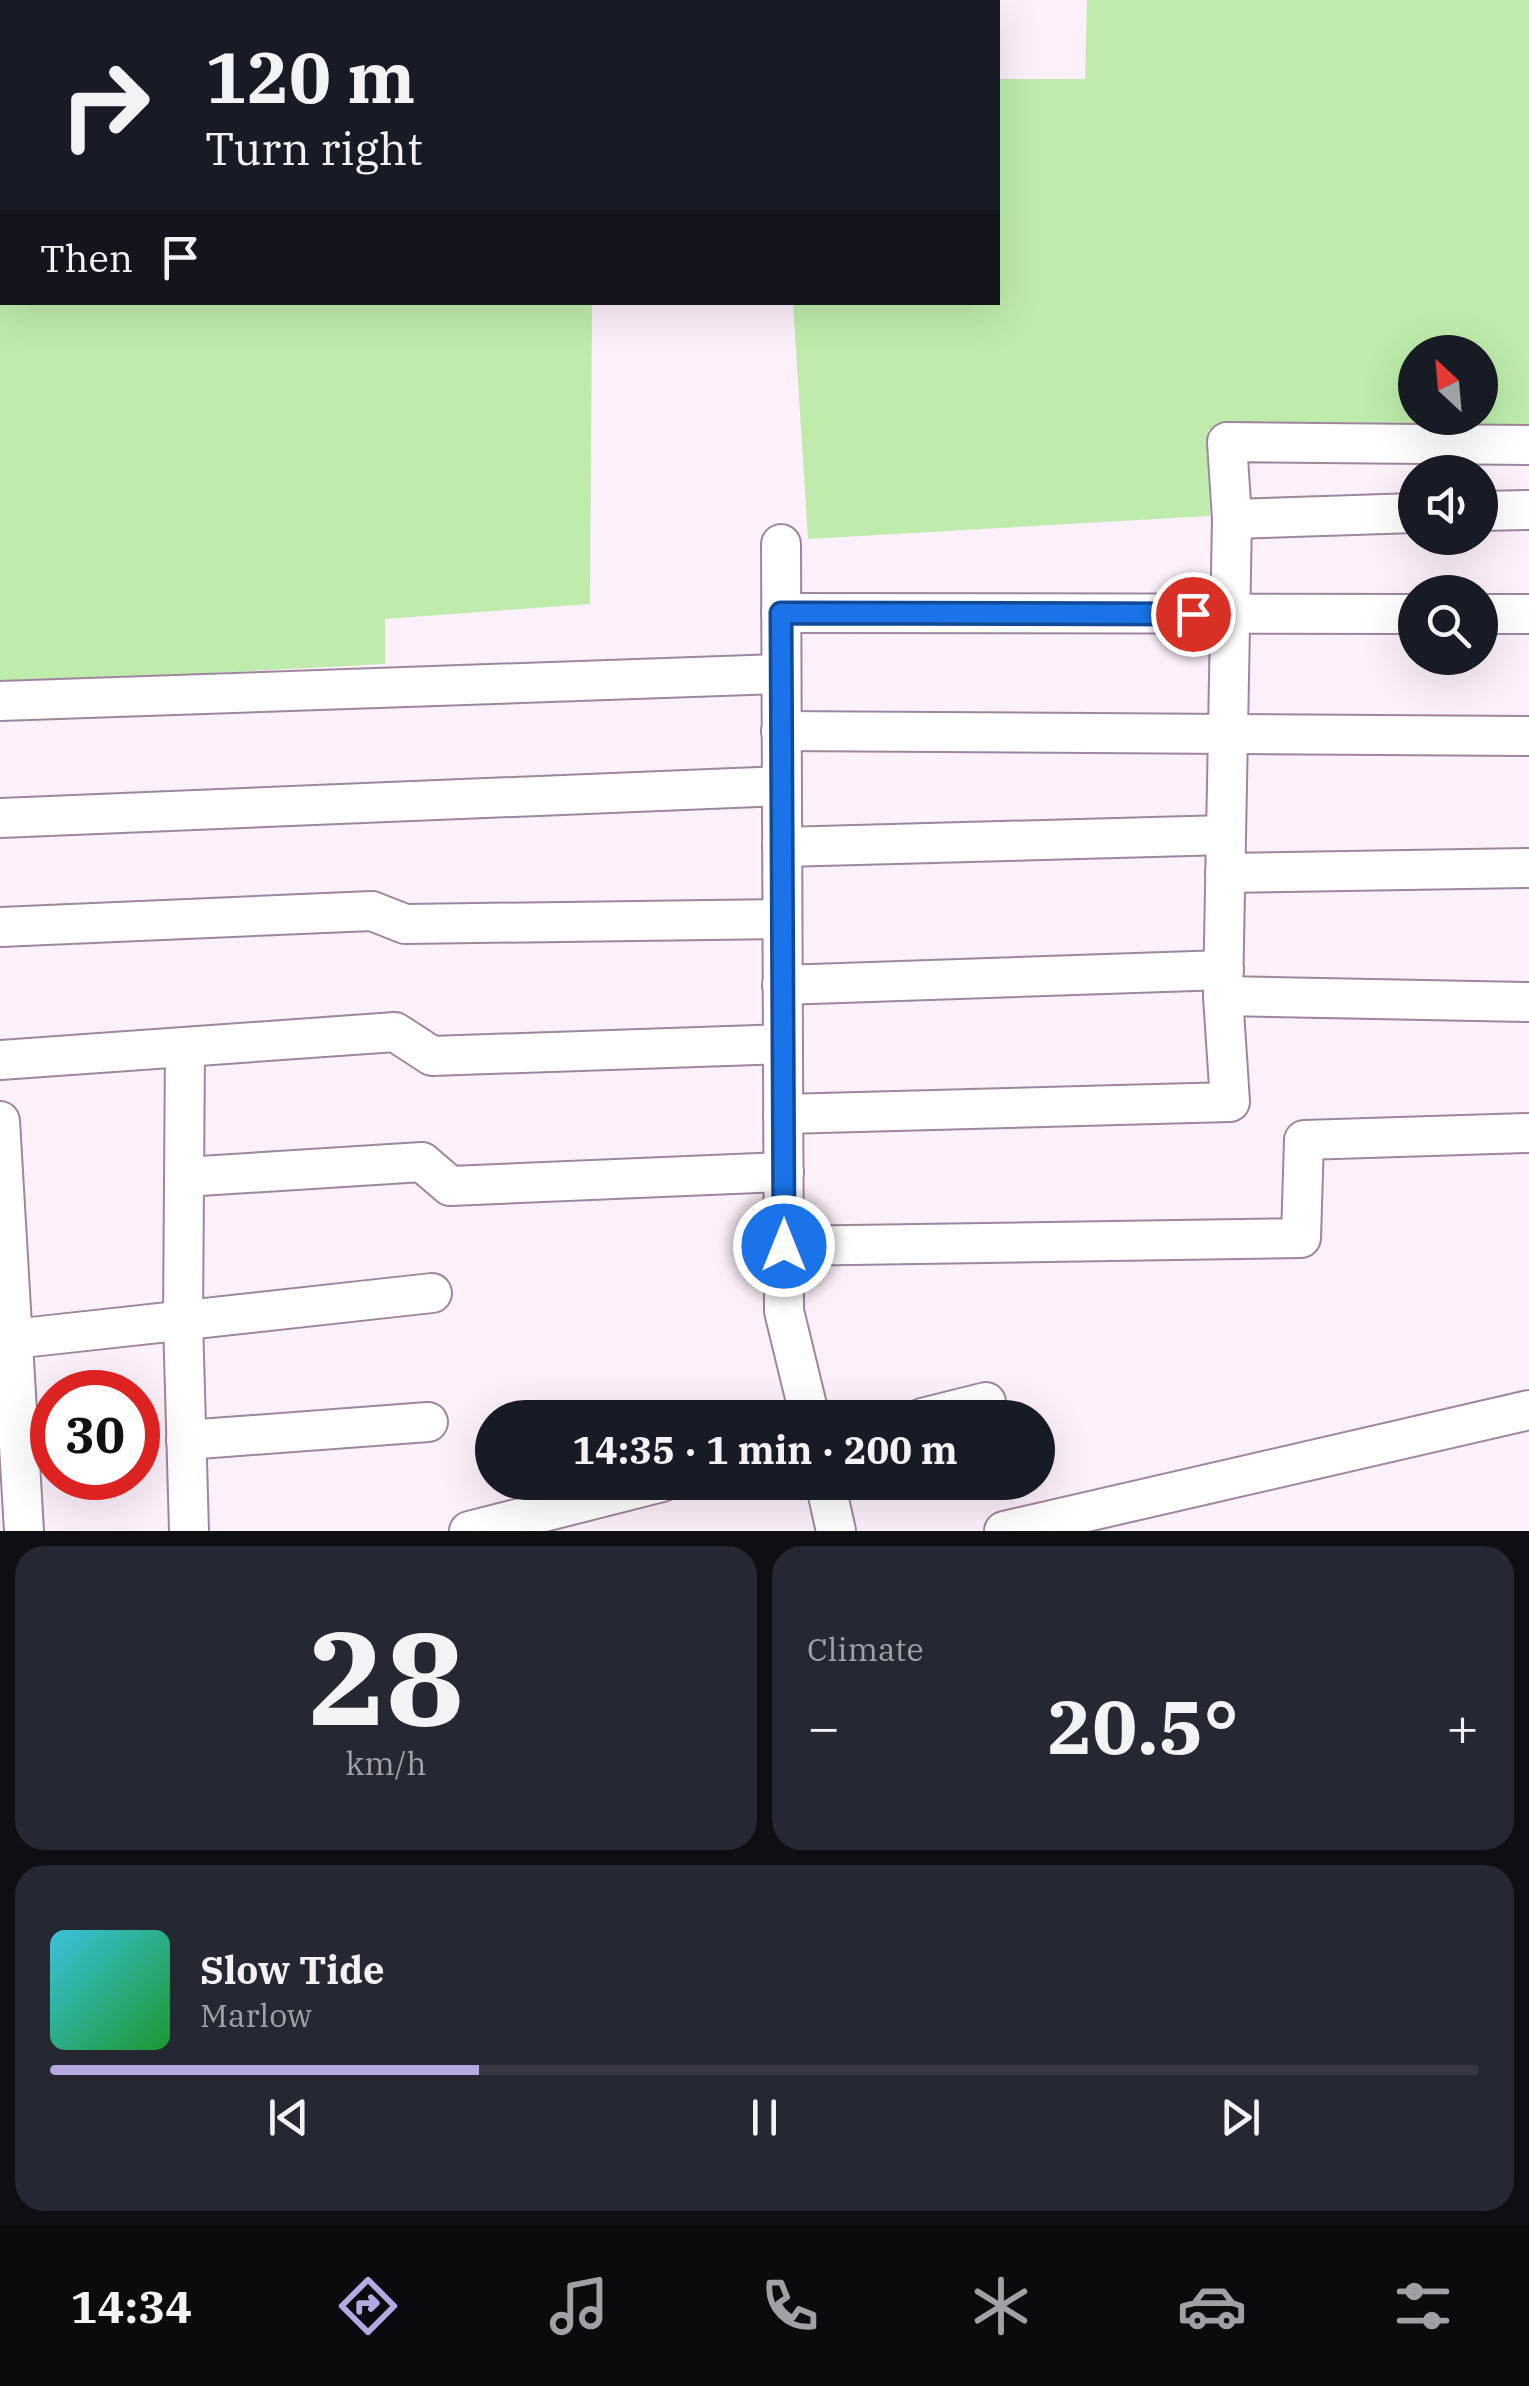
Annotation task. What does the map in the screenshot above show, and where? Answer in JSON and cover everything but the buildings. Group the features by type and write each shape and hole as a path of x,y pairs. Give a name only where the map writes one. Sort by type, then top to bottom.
{"street":[{"path":"784,1114 1230,1102 1224,983 1232,519 1227,442 1529,445"},
{"path":"1498,511 1529,510"},
{"path":"1232,519 1398,514"},
{"path":"780,544 784,1311 806,1400"},
{"path":"781,613 1398,614"},
{"path":"1498,614 1529,614"},
{"path":"0,700 781,674"},
{"path":"782,731 1529,736"},
{"path":"0,818 782,786"},
{"path":"782,847 1226,835"},
{"path":"1226,873 1529,868"},
{"path":"0,927 372,911 406,924 782,919"},
{"path":"782,985 1224,983 1529,1002"},
{"path":"0,1060 396,1032 432,1056 783,1044"},
{"path":"185,1047 183,1320 189,1531"},
{"path":"0,1121 9,1363 24,1531"},
{"path":"784,1246 1301,1238 1304,1140 1529,1133"},
{"path":"184,1177 422,1162 450,1186 784,1172"},
{"path":"9,1363 183,1320 432,1294"},
{"path":"1004,1531 1529,1410"},
{"path":"186,1440 428,1422"},
{"path":"469,1531 591,1500"},
{"path":"829,1500 836,1531"}],"green space":[{"path":"1087,0 1529,0 1529,431 1498,431 1498,335 1398,335 1398,431 1208,430 1210,516 808,539 793,305 1000,305 1000,79 1085,79"},
{"path":"0,305 592,305 590,604 385,619 385,664 0,684"}],"route":[{"path":"784,1246 781,613 1193,614"}]}
